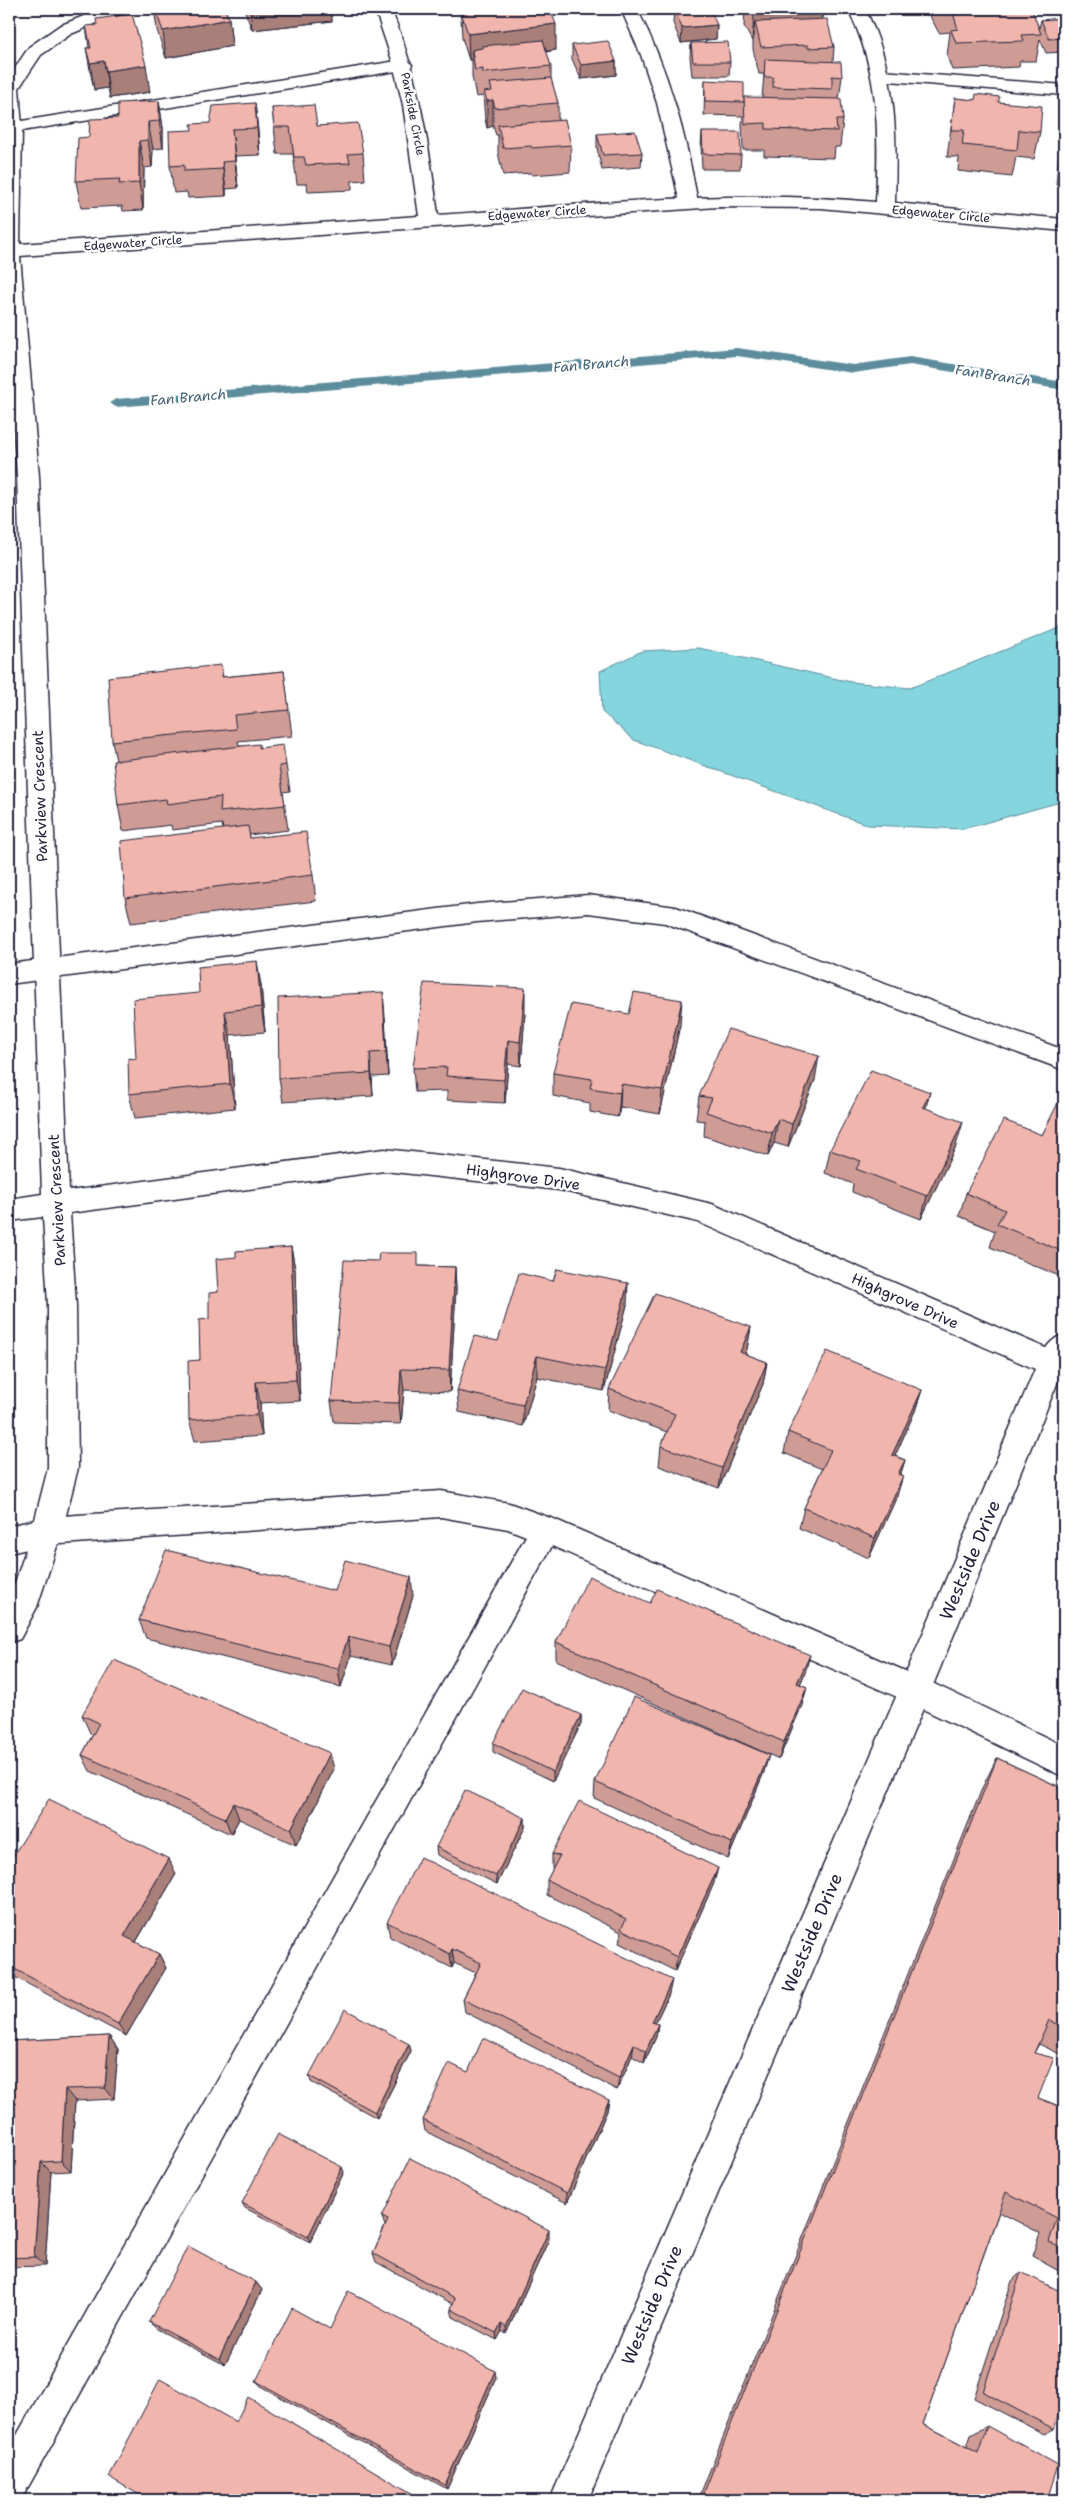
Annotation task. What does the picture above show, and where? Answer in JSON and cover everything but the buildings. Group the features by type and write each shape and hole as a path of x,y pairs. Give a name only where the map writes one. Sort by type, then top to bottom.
{"street":[{"name":"Parkview Crescent","path":"9,1629 22,1607 47,1531 64,1468 62,1305 28,476 9,251 10,88 35,50 65,30 115,9"},
{"name":"Parkside Circle","path":"383,9 403,65 424,174 429,221"},
{"path":"629,9 660,79 677,140 688,203"},
{"path":"857,9 874,46 882,76 889,156 885,209"},
{"path":"11,128 403,65"},
{"path":"882,76 1064,90"},
{"name":"Edgewater Circle","path":"9,251 716,201 775,201 1064,224"},
{"path":"9,974 477,913 588,904 667,914 1064,1060"},
{"name":"Highgrove Drive","path":"9,1210 384,1160 559,1179 702,1212 1060,1360"},
{"name":"Westside Drive","path":"569,2500 916,1690 1060,1360"},
{"path":"9,1540 47,1531 441,1504 508,1516 545,1530 916,1690 1064,1762"},
{"path":"9,2485 545,1530"}],"water":[{"path":"1064,626 1064,801 963,829 868,825 634,740 602,712 600,671 642,651 699,648 851,682 910,688"}],"waterway":[{"name":"Fan Branch","path":"116,403 737,352 853,369 910,361 1064,386"}]}
